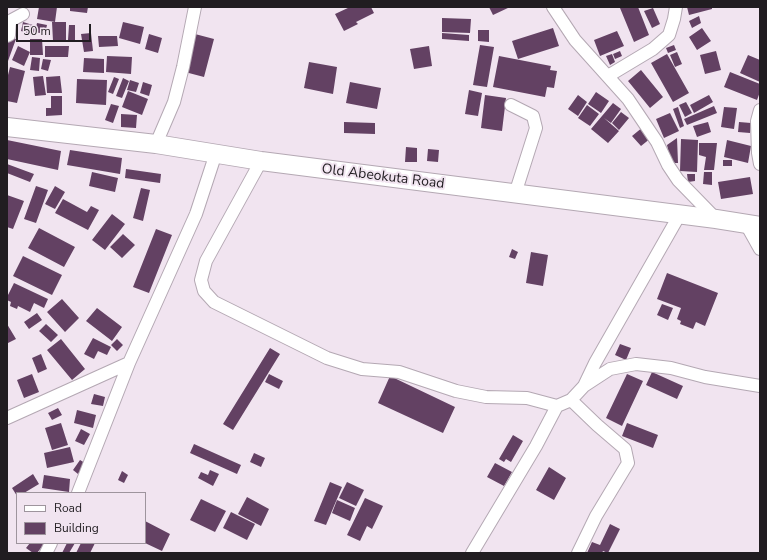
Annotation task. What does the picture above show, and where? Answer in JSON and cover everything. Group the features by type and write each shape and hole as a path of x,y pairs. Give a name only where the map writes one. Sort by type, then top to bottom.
{"highway":[{"name":"Old Abeokuta Road","path":"7,128 156,144 261,161 680,214 753,225"}],"street":[{"path":"156,144 174,102 183,67 195,7"},
{"path":"553,7 575,40 628,99 657,142 668,165 678,180 716,219"},
{"path":"608,76 653,49 669,35 676,7"},
{"path":"8,35 10,21 23,14"},
{"path":"511,105 533,116 536,128 515,194"},
{"path":"760,110 757,121 758,153 760,164"},
{"path":"78,492 129,363 196,214 216,153"},
{"path":"261,161 206,261 201,280 204,291 214,302 327,358 362,369 399,372 456,391 486,397 527,398 557,406 571,400 584,386 610,369 636,364 671,368 705,377 760,386"},
{"path":"584,386 599,356 680,214"},
{"path":"753,225 760,249"},
{"path":"7,418 129,363"},
{"path":"571,400 625,449 628,463 596,516 578,553"},
{"path":"472,553 536,446 557,406"},
{"path":"46,553 50,544"}],"building":[{"path":"39,7 57,7 55,22 37,19"},
{"path":"70,7 88,7 87,13 70,11"},
{"path":"350,7 371,7 374,13 356,22 358,24 344,31 335,14"},
{"path":"489,7 510,7 493,15"},
{"path":"638,7 649,35 634,42 620,8"},
{"path":"687,7 712,7 712,9 689,15"},
{"path":"653,8 660,24 652,28 644,11"},
{"path":"699,16 701,23 692,28 689,21"},
{"path":"442,18 471,19 470,33 442,32"},
{"path":"23,22 36,26 33,35 21,31"},
{"path":"52,22 66,22 66,41 53,41"},
{"path":"123,22 144,27 140,44 119,38"},
{"path":"37,23 47,25 45,34 35,32"},
{"path":"69,25 75,25 75,40 68,40"},
{"path":"553,28 559,46 518,59 512,41"},
{"path":"702,28 711,41 697,50 689,37"},
{"path":"478,30 489,30 489,42 478,41"},
{"path":"617,31 624,46 600,56 594,40"},
{"path":"91,33 93,51 84,52 81,34"},
{"path":"442,33 469,35 469,41 442,39"},
{"path":"149,34 162,38 158,53 145,49"},
{"path":"195,34 214,39 204,77 185,72"},
{"path":"7,36 16,39 8,61 7,61"},
{"path":"98,36 117,36 118,46 99,47"},
{"path":"30,39 42,39 43,55 30,55"},
{"path":"480,45 494,47 487,87 473,85"},
{"path":"674,45 676,50 668,53 666,48"},
{"path":"18,46 30,52 24,66 12,60"},
{"path":"45,46 69,46 68,57 45,57"},
{"path":"429,46 432,66 414,69 410,49"},
{"path":"620,51 622,56 615,59 613,54"},
{"path":"716,51 721,70 705,74 700,55"},
{"path":"677,52 682,64 675,67 670,55"},
{"path":"612,54 615,62 610,65 606,56"},
{"path":"667,54 689,93 673,102 651,63"},
{"path":"748,55 760,60 760,82 740,73"},
{"path":"107,56 132,57 131,74 106,72"},
{"path":"499,56 551,66 550,70 557,71 554,88 547,87 545,97 493,87"},
{"path":"32,57 40,58 39,71 30,70"},
{"path":"84,58 104,59 104,73 83,72"},
{"path":"43,59 51,60 48,71 41,69"},
{"path":"309,62 337,67 333,94 304,88"},
{"path":"10,67 25,71 17,103 7,101 7,79"},
{"path":"641,70 663,97 650,108 628,81"},
{"path":"730,72 760,84 760,92 757,100 724,87"},
{"path":"43,76 46,95 35,96 33,77"},
{"path":"60,76 62,93 47,93 46,77"},
{"path":"114,77 119,79 113,94 108,92"},
{"path":"123,78 129,81 122,98 116,96"},
{"path":"77,79 107,80 106,105 76,103"},
{"path":"130,80 139,83 136,92 127,90"},
{"path":"143,82 152,85 149,96 140,93"},
{"path":"350,82 381,88 377,109 346,103"},
{"path":"469,90 482,93 478,116 465,114"},
{"path":"128,91 148,99 142,115 122,107"},
{"path":"596,92 609,101 601,113 588,104"},
{"path":"485,95 506,98 502,131 481,128"},
{"path":"578,95 587,102 578,116 568,109"},
{"path":"709,95 713,102 694,113 690,105"},
{"path":"51,96 62,96 62,115 46,116 46,108 51,108"},
{"path":"686,102 692,113 685,117 679,105"},
{"path":"613,103 621,109 611,123 604,118 619,131 608,143 591,129"},
{"path":"111,104 119,106 113,123 105,120"},
{"path":"587,105 599,114 590,126 578,118"},
{"path":"714,106 717,113 687,125 684,119"},
{"path":"678,107 684,126 680,128 673,109"},
{"path":"724,107 737,108 734,129 721,127"},
{"path":"621,112 629,118 619,130 612,123"},
{"path":"670,113 679,131 664,138 656,119"},
{"path":"121,114 137,115 136,128 121,127"},
{"path":"344,122 375,123 375,134 344,133"},
{"path":"708,122 711,132 697,137 693,126"},
{"path":"739,122 751,123 750,133 738,132"},
{"path":"643,127 651,138 641,146 632,136"},
{"path":"677,138 678,163 671,163 667,145"},
{"path":"681,139 698,140 697,172 680,171"},
{"path":"7,140 61,151 58,170 7,159"},
{"path":"727,140 751,146 748,163 724,157"},
{"path":"699,143 717,143 714,170 704,170 706,157 699,155"},
{"path":"406,147 417,148 417,162 405,162"},
{"path":"428,149 439,150 438,162 427,161"},
{"path":"70,150 122,158 120,174 67,165"},
{"path":"723,160 732,160 732,166 723,166"},
{"path":"7,164 34,174 30,182 7,173"},
{"path":"126,169 161,174 160,183 125,178"},
{"path":"92,172 118,178 115,192 89,186"},
{"path":"704,172 712,172 712,185 703,184"},
{"path":"687,174 695,174 695,181 688,182"},
{"path":"750,177 753,194 721,199 718,182"},
{"path":"36,186 48,190 36,223 24,219"},
{"path":"55,186 65,192 55,209 45,204"},
{"path":"141,188 150,190 143,221 133,218"},
{"path":"7,195 24,201 13,229 7,227"},
{"path":"63,199 87,212 91,206 99,210 88,230 55,213"},
{"path":"112,214 125,224 105,250 92,240"},
{"path":"39,228 75,247 64,267 28,248"},
{"path":"156,229 172,235 149,293 133,287"},
{"path":"123,234 135,245 122,258 110,247"},
{"path":"512,249 518,252 515,259 509,257"},
{"path":"531,252 548,255 543,286 526,283"},
{"path":"23,256 62,275 52,295 13,276"},
{"path":"667,273 718,293 705,326 696,322 693,329 680,324 681,321 677,319 681,308 657,299"},
{"path":"14,283 48,299 44,308 34,303 30,312 18,306 17,309 10,306 11,302 7,300 7,297"},
{"path":"62,299 79,318 65,332 47,312"},
{"path":"662,304 673,308 668,320 657,315"},
{"path":"97,308 122,327 112,341 86,321"},
{"path":"37,313 42,320 29,329 24,322"},
{"path":"7,324 16,339 8,343 7,342"},
{"path":"46,324 58,335 51,342 39,331"},
{"path":"93,338 111,347 107,355 98,351 94,359 84,354"},
{"path":"61,339 85,369 72,380 47,350"},
{"path":"117,339 123,345 117,351 111,345"},
{"path":"620,344 631,348 626,360 615,355"},
{"path":"270,348 280,354 233,430 223,424"},
{"path":"41,354 47,369 38,373 32,358"},
{"path":"652,372 683,386 677,399 646,385"},
{"path":"32,374 39,392 24,398 17,380"},
{"path":"269,374 283,381 279,389 265,382"},
{"path":"627,374 643,381 622,426 606,418"},
{"path":"390,376 455,407 443,433 378,403"},
{"path":"94,394 105,397 103,406 91,404"},
{"path":"58,408 62,415 52,420 48,413"},
{"path":"77,410 96,415 93,428 74,423"},
{"path":"61,423 68,445 52,450 45,428"},
{"path":"627,423 658,435 653,448 622,436"},
{"path":"81,429 90,434 84,445 75,441"},
{"path":"513,435 523,441 511,462 506,459 504,462 499,459"},
{"path":"194,444 241,465 237,474 190,453"},
{"path":"70,447 74,462 47,468 44,453"},
{"path":"254,453 265,458 261,467 250,462"},
{"path":"80,460 85,463 78,474 73,470"},
{"path":"495,463 512,472 504,486 487,477"},
{"path":"549,467 566,478 554,500 536,490"},
{"path":"210,470 219,474 213,486 198,478 201,472 208,475"},
{"path":"122,471 128,475 124,483 118,480"},
{"path":"33,474 39,484 26,492 16,492 16,494 12,488"},
{"path":"44,475 70,479 69,492 42,488"},
{"path":"330,482 342,487 326,525 314,521"},
{"path":"347,482 364,490 356,506 339,498"},
{"path":"247,497 269,509 261,526 238,514"},
{"path":"365,498 383,506 372,529 367,526 360,541 347,535"},
{"path":"201,499 226,511 215,532 190,520"},
{"path":"337,500 355,508 350,521 332,513"},
{"path":"231,512 255,524 247,540 223,528"},
{"path":"146,522 170,534 162,551 146,543"},
{"path":"610,524 620,529 608,553 603,551 602,553 587,553 592,542 600,545"},
{"path":"29,544 44,544 37,553 33,553 26,548"},
{"path":"66,544 74,544 69,553 62,553"},
{"path":"80,544 94,544 90,553 76,553"}]}
